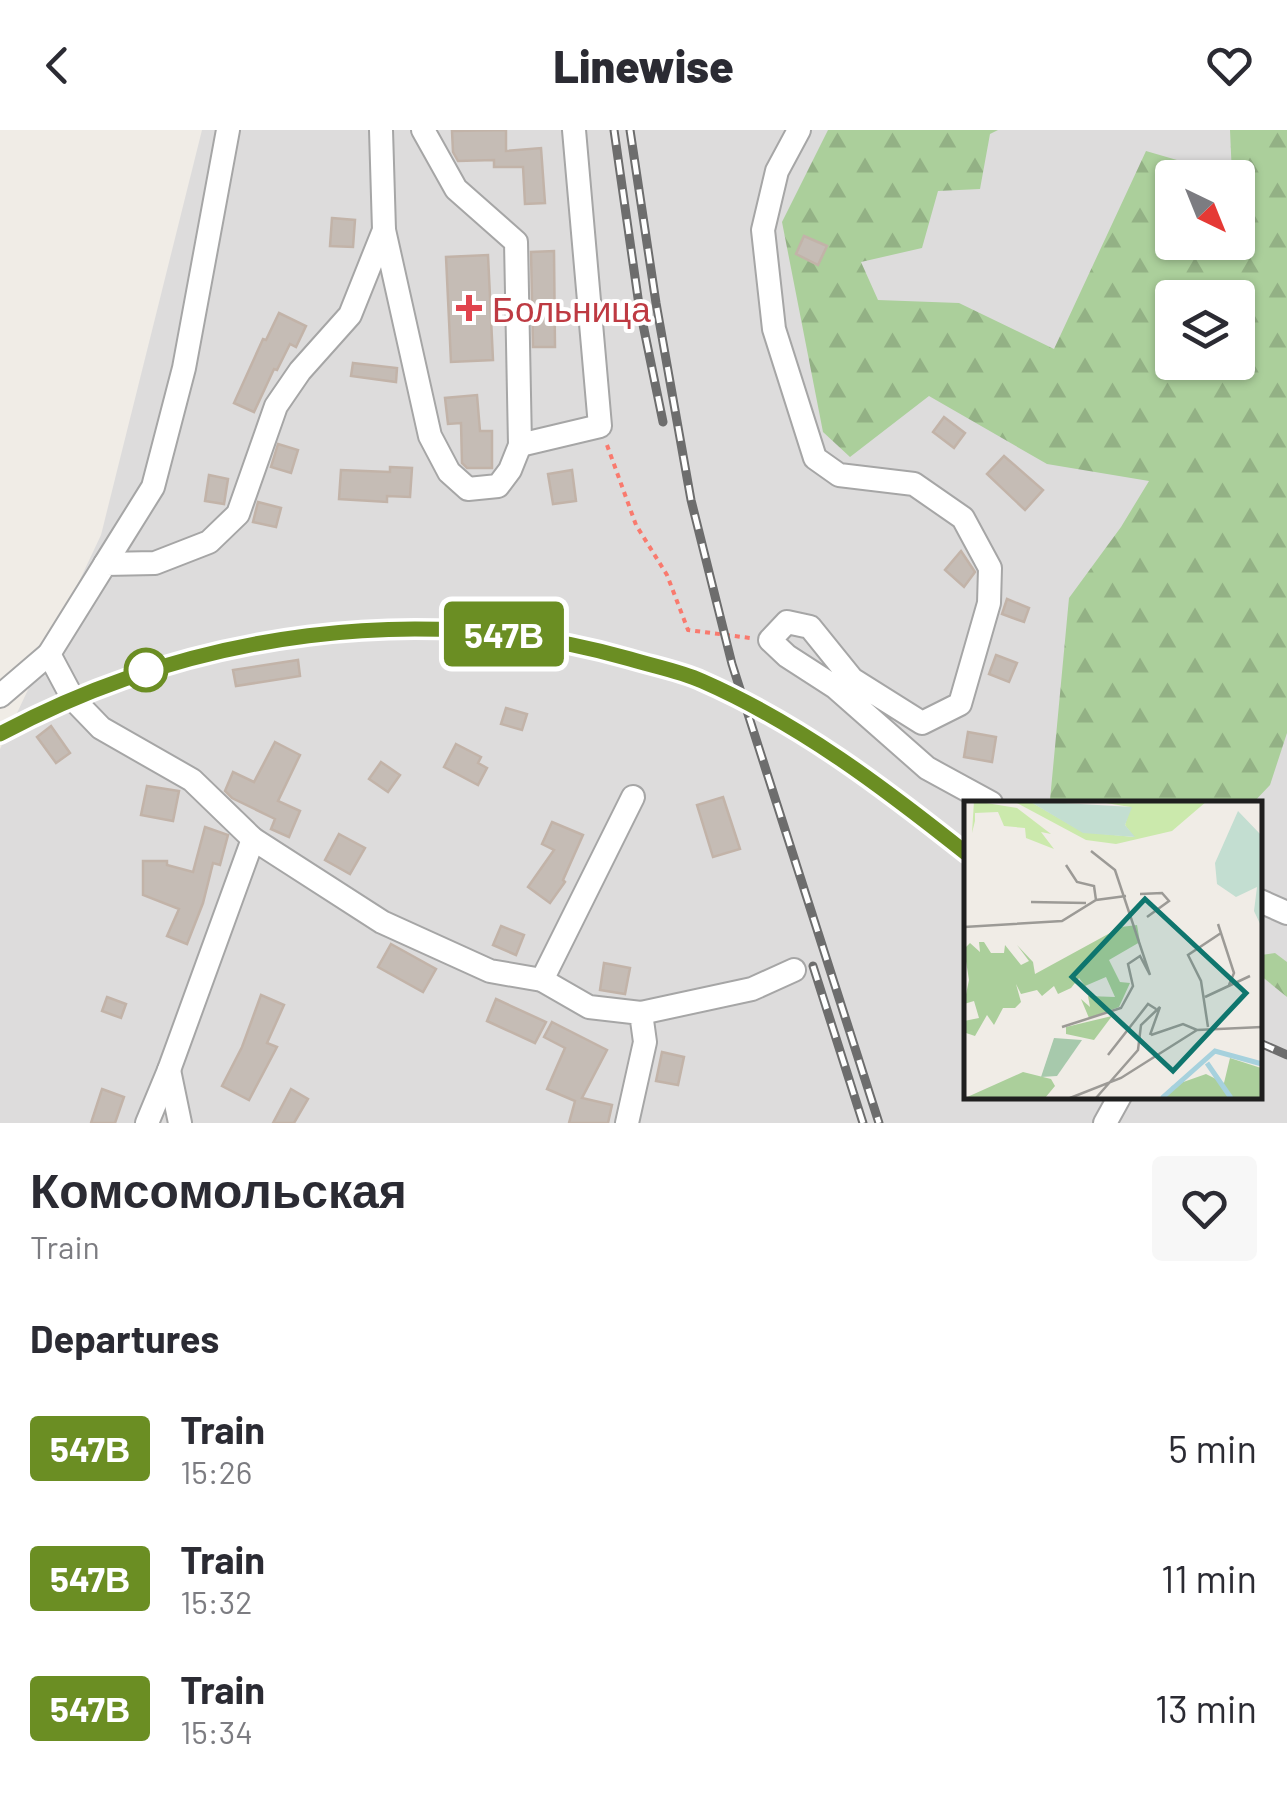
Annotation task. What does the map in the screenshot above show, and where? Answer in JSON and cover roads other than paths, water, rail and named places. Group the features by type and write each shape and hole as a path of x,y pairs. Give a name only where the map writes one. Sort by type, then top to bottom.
{"street":[{"path":"0,696 49,654 153,487 184,368 228,130"},
{"path":"381,130 384,230 430,436 449,472 468,489 498,486 510,470 520,445 516,242 456,189 423,130"},
{"path":"520,445 600,426 574,130"},
{"path":"799,130 777,172 764,230 774,329 815,458 839,475 914,484 963,518 990,568 989,603 960,704 922,724 852,679 810,627 787,622 770,640 787,656 835,687 926,768 987,801"},
{"path":"106,564 155,563 209,542 238,514 276,406 300,370 350,315 384,230"},
{"path":"49,654 72,699 101,728 192,780 253,839 382,922 490,970 542,980 589,1007 641,1013 752,989 794,970"},
{"path":"542,980 632,797"},
{"path":"147,1123 170,1070 253,839"},
{"path":"1262,904 1287,913"},
{"path":"627,1123 645,1042 641,1013"},
{"path":"170,1070 180,1123"},
{"path":"1106,1123 1119,1098"}],"railway":[{"path":"614,130 639,305 663,422"},
{"path":"630,130 691,500 732,664 879,1123"},
{"path":"0,734 73,699 149,671 228,650 308,636 389,630 470,631 550,641 676,671 702,681 773,717 840,759 964,852"},
{"path":"813,966 863,1123"},
{"path":"1262,1044 1287,1055"}],"train":[{"name":"547В","path":"0,734 145,670 198,656 260,643 398,628 485,631 590,648 699,679 796,729 878,783 964,852"}],"place":[{"name":"Больница","path":"469,308"}]}
